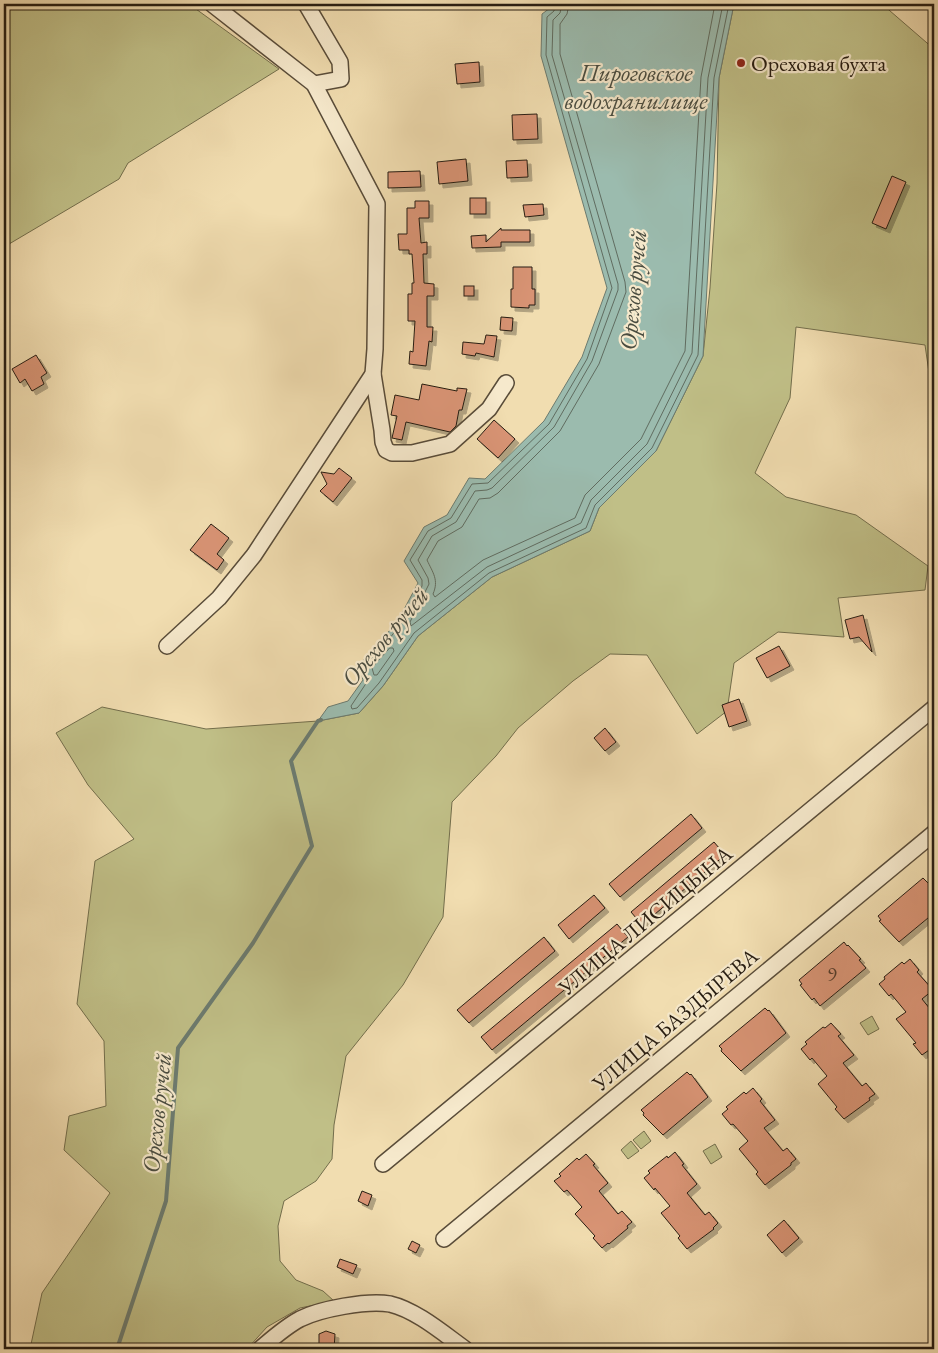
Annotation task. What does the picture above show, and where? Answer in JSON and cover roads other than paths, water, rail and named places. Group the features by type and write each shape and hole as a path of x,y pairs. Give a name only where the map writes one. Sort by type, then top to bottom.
{"street":[{"path":"212,4 314,84 377,204 376,350 374,374 382,442 386,450 392,453 412,454 450,444 489,409 506,383"},
{"path":"306,4 340,62 341,79 314,84"},
{"path":"167,646 219,598 254,555 374,374"},
{"name":"УЛИЦА ЛИСИЦЫНА","path":"383,1164 934,708"},
{"name":"УЛИЦА БАЗДЫРЕВА","path":"444,1239 934,833"},
{"path":"260,1349 282,1330 302,1318 334,1308 376,1303 390,1304 406,1310 440,1330 465,1349"}],"water":[{"name":"Пироговское водохранилище","path":"551,4 734,4 719,78 703,356 656,451 599,508 590,531 492,577 418,636 383,686 359,713 318,721 328,707 348,701 363,680 358,666 400,617 418,583 404,561 424,527 447,515 469,478 485,479 544,421 582,357 607,288 541,56 542,14 550,8"}],"waterway":[{"name":"Орехов ручей","path":"117,1349 166,1201 178,1048 253,943 312,846 291,761 318,721 321,720"}],"place":[{"name":"Ореховая бухта","path":"741,63"}]}
